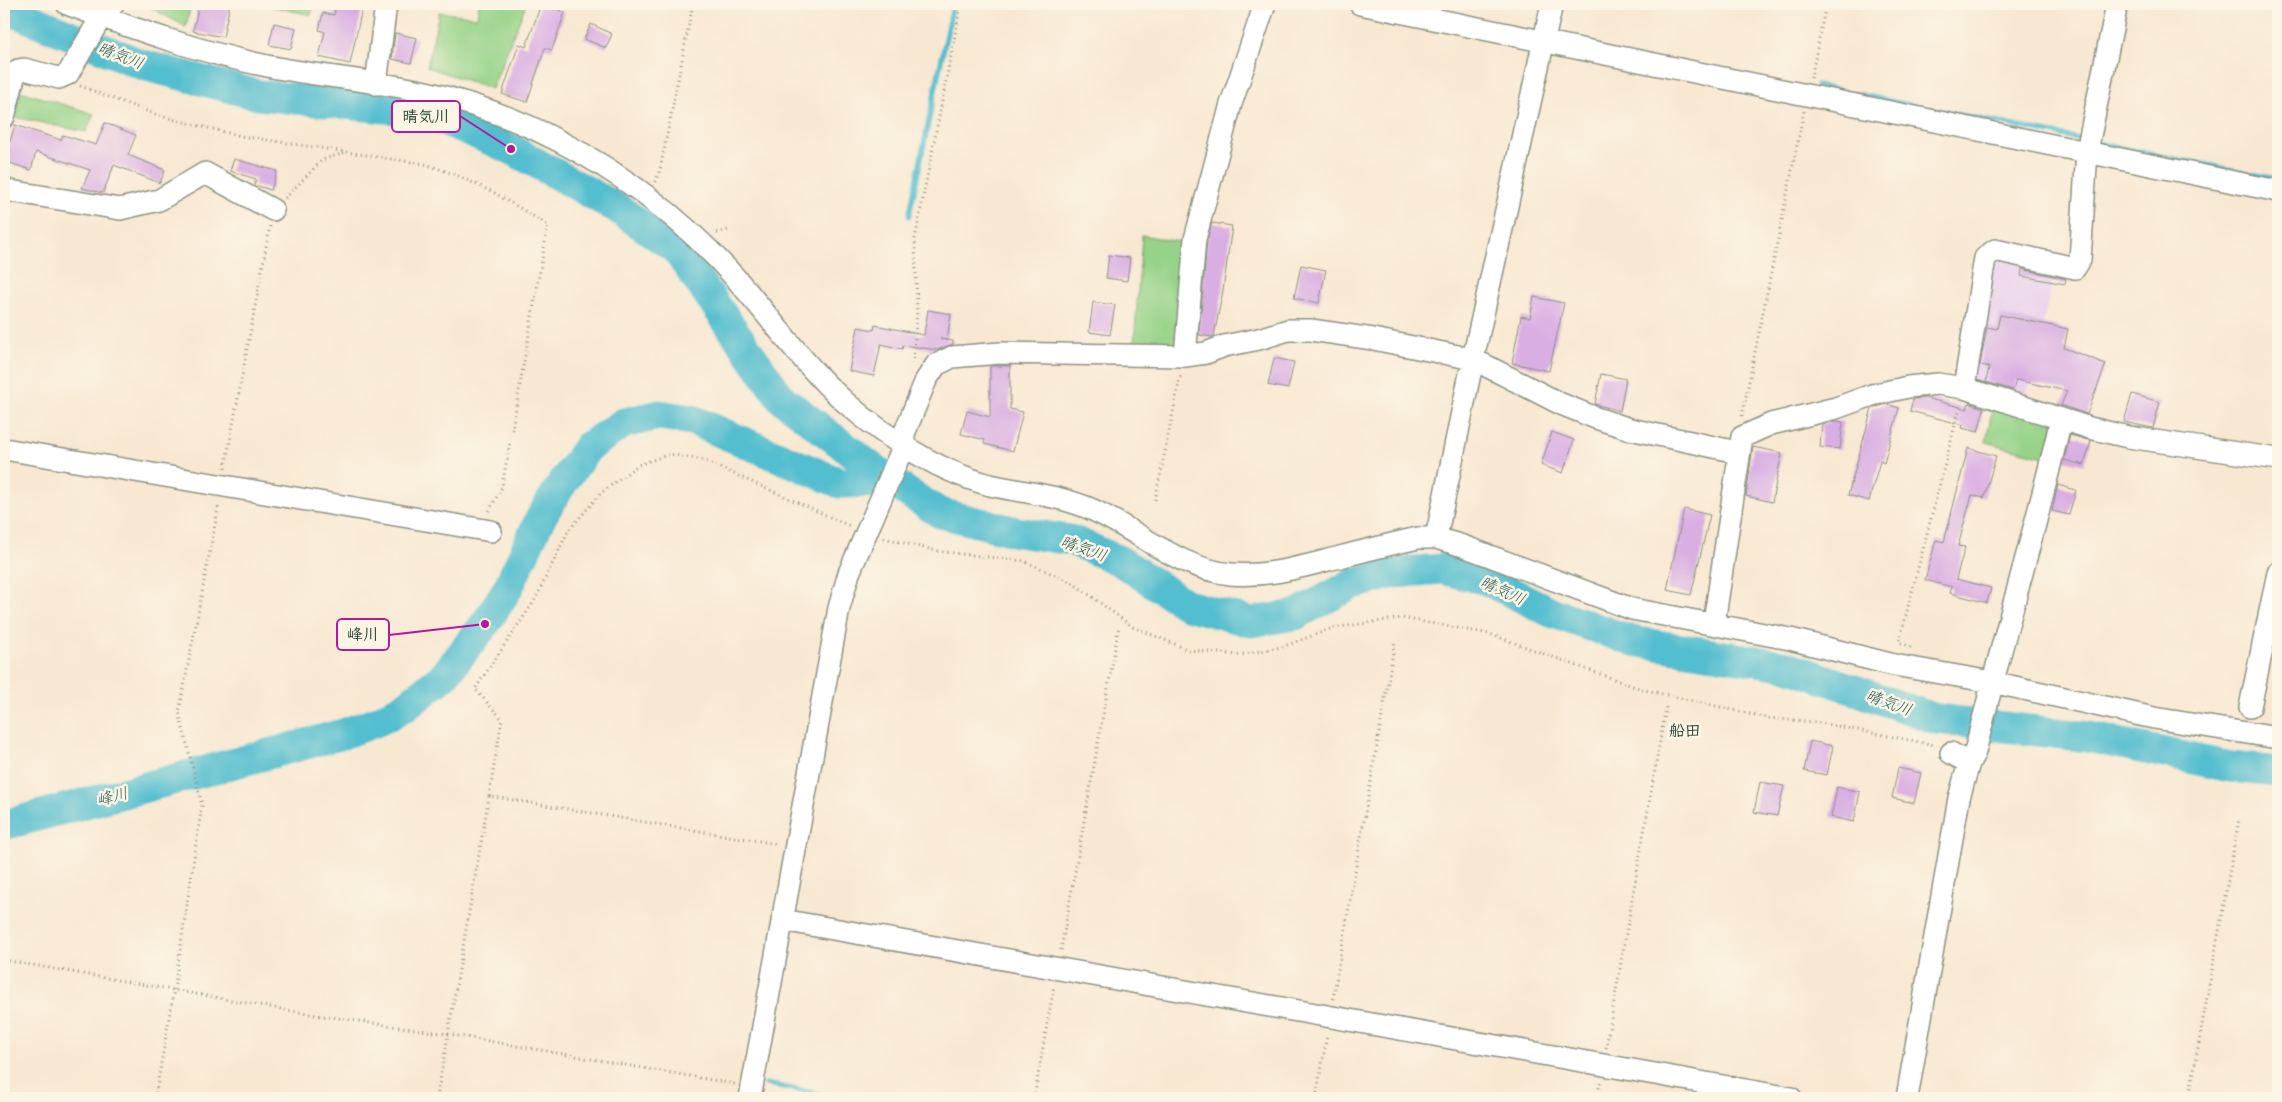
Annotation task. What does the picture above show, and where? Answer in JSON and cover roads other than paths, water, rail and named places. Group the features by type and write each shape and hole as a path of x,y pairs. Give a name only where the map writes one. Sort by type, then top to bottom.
{"street":[{"path":"67,4 104,15 158,37 269,66 430,93 478,107 519,122 559,140 602,165 649,198 697,239 736,278 827,385 901,450 944,469 989,484 1070,500 1098,512 1170,554 1200,568 1227,574 1256,575 1286,571 1418,538 1436,538 1463,546 1632,609 1790,639 1894,665 1992,682 2154,718 2278,738"},
{"path":"376,84 386,4"},
{"path":"1185,356 1195,239 1231,104 1265,4"},
{"path":"1360,4 2278,191"},
{"path":"1436,538 1473,359 1552,4"},
{"path":"1964,388 1985,258 1995,250 2075,268 2080,260 2087,151 2117,4"},
{"path":"11,66 63,76 104,15"},
{"path":"4,117 15,74 11,66"},
{"path":"4,190 120,209 159,200 204,173 273,210"},
{"path":"751,1093 839,608 849,573 901,450 904,434 926,380 936,365 952,357 1000,354 1185,356 1206,353 1224,346 1259,339 1288,330 1312,330 1438,351 1473,359 1561,404 1596,418 1630,429 1728,450 1740,446 1771,424 1836,408 1872,395 1908,387 1938,384 1964,388 2061,419 2128,437 2278,459"},
{"path":"1906,1098 1965,756 1992,682 2048,475 2061,419"},
{"path":"1714,624 1740,446"},
{"path":"4,449 485,530"},
{"path":"2250,707 2278,574"},
{"path":"782,920 1792,1098"}],"waterway":[{"path":"909,216 953,4"},
{"name":"晴気川","path":"4,8 143,65 258,95 425,112 511,149 617,208 676,249 782,399 891,482 940,513 1017,532 1071,540 1120,561 1187,605 1251,622 1295,615 1353,584 1394,573 1441,569 1486,580 1551,612 1632,641 1788,666 1936,719 2089,737 2231,767 2278,772"},
{"path":"1817,86 2080,139"},
{"path":"2097,143 2278,179"},
{"name":"峰川","path":"4,825 343,734 378,721 405,707 444,676 485,624 508,588 540,519 588,447 624,423 659,415 692,420 840,483 891,482"},
{"path":"766,1084 844,1098"}],"place":[{"name":"晴気川","path":"511,149"},
{"name":"峰川","path":"485,624"}],"district":[{"name":"船田","path":"1685,730"}]}
